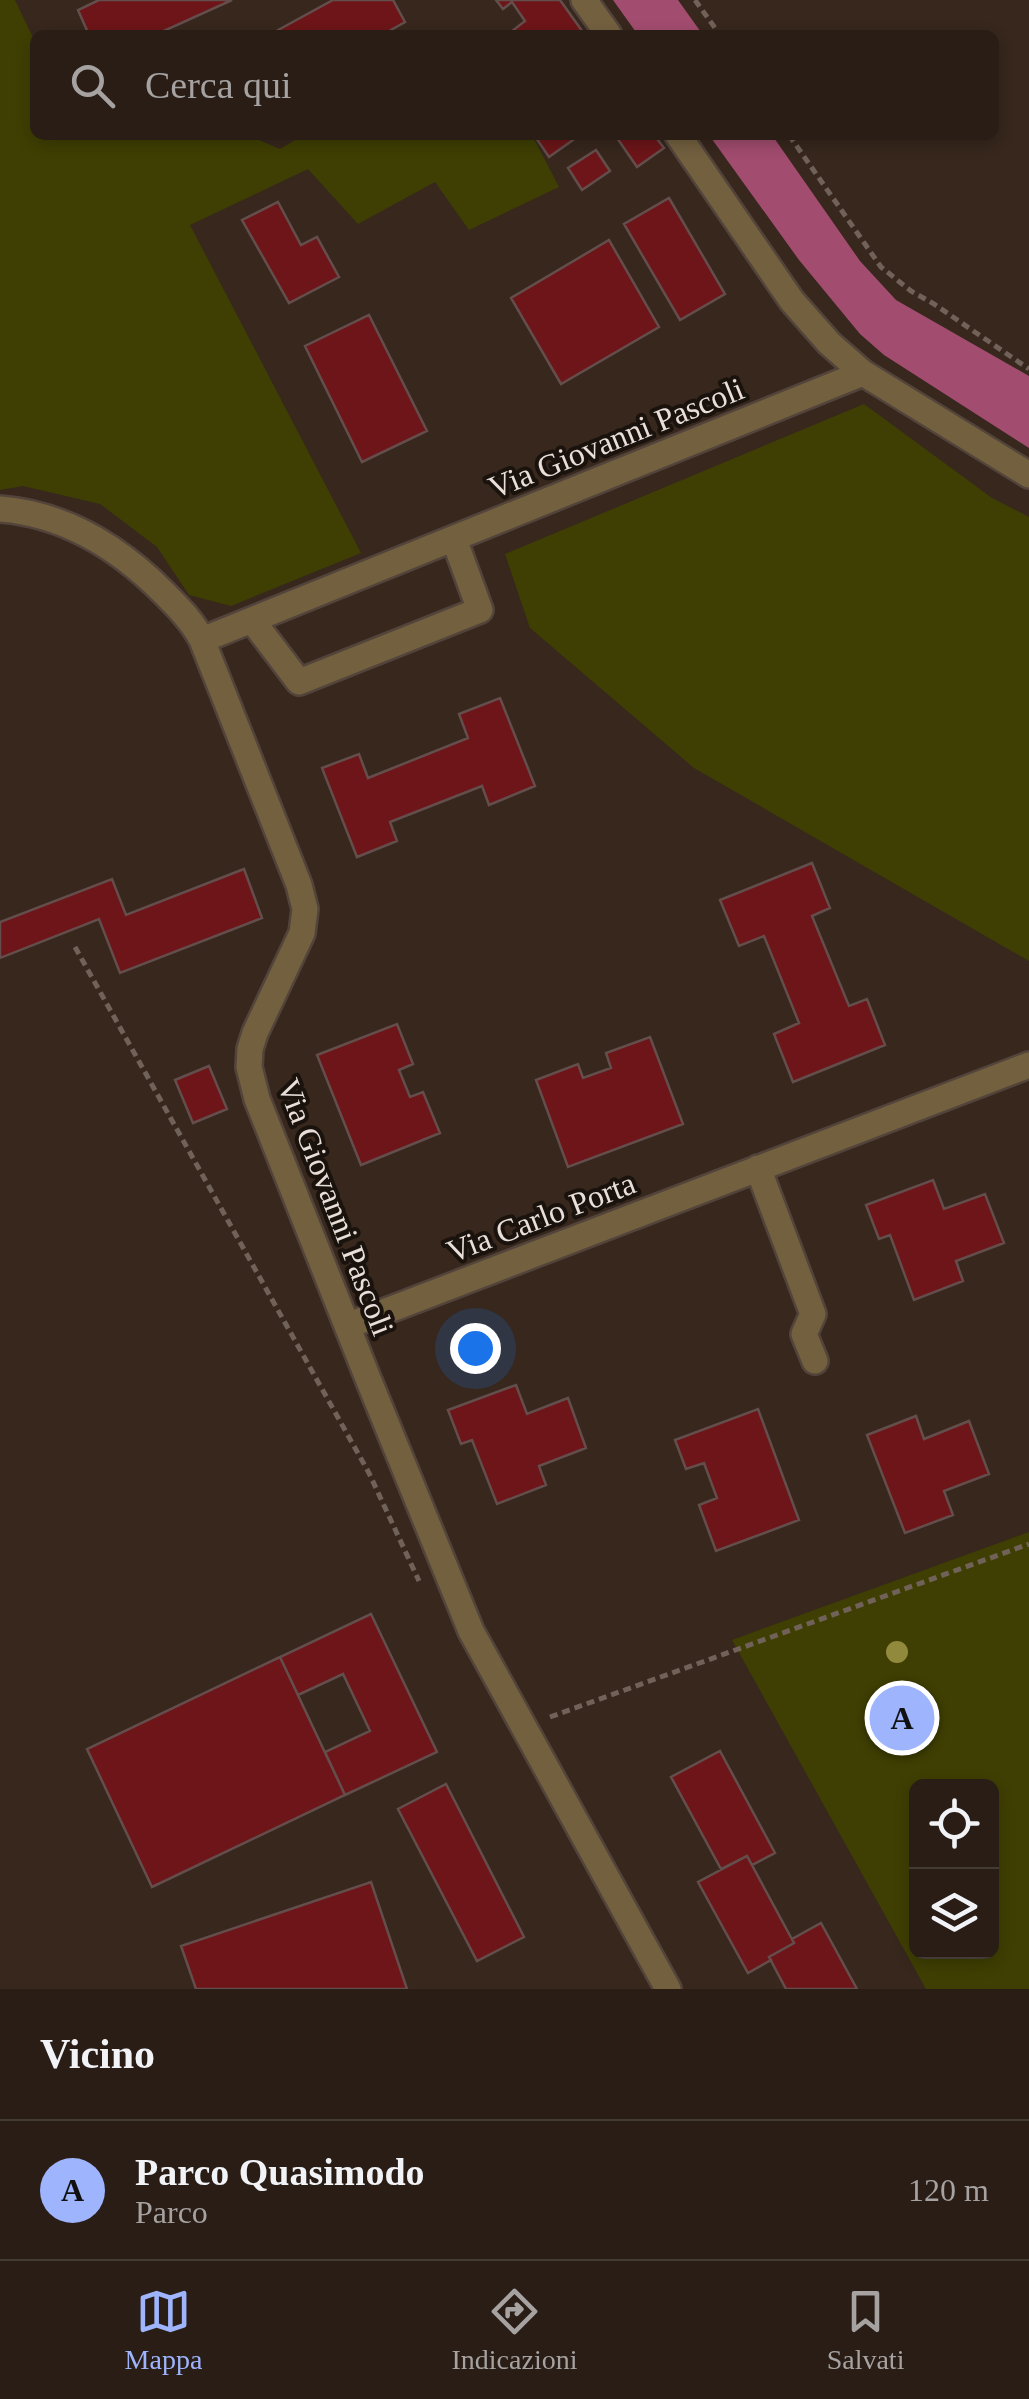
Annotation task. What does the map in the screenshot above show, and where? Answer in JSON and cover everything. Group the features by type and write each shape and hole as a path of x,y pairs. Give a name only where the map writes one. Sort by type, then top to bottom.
{"street":[{"path":"584,0 605,30"},
{"path":"681,140 800,312 829,343 863,373 1029,475"},
{"name":"Via Giovanni Pascoli","path":"668,1989 465,1616 262,1112 248,1067 250,1049 302,933 305,917 302,896 202,640 863,373"},
{"path":"0,510 55,520 122,555 174,604 202,640"},
{"path":"252,620 299,682 480,610 454,539"},
{"name":"Via Carlo Porta","path":"347,1326 1029,1065"},
{"path":"758,1168 813,1314 804,1334 815,1361"}],"path":[{"path":"695,0 716,30"},
{"path":"792,140 881,268 1029,369"},
{"path":"75,947 369,1473 416,1578 430,1591"},
{"path":"523,1727 1029,1544"}],"shaded area":[{"path":"0,0 15,0 30,32 30,140 259,140 280,149 295,140 535,140 559,187 469,230 435,182 358,224 308,169 190,225 361,553 231,606 189,595 157,547 100,504 23,486 0,490"},
{"path":"613,0 678,0 699,30 634,30"},
{"path":"713,140 775,140 860,261 896,300 1029,376 1029,448 884,355 860,334 799,260"},
{"path":"864,404 992,498 1029,517 1029,961 694,768 530,628 505,554"},
{"path":"1029,1532 1029,1989 926,1989 909,1959 999,1959 999,1779 909,1779 909,1958 732,1640"}],"building":[{"path":"99,0 232,0 166,30 87,30 78,10"},
{"path":"333,0 393,0 405,22 391,30 278,30"},
{"path":"496,0 560,0 581,30 513,30 525,21 512,2 503,9"},
{"path":"537,140 573,140 549,157"},
{"path":"618,140 658,140 664,148 637,167"},
{"path":"596,150 610,171 582,190 568,168"},
{"path":"669,198 725,294 680,320 624,224"},
{"path":"278,202 301,245 317,237 339,277 289,303 242,220"},
{"path":"609,240 659,327 561,384 511,298"},
{"path":"369,315 427,431 362,462 305,346"},
{"path":"500,698 535,786 489,805 482,786 390,822 397,841 357,857 322,768 359,754 368,778 468,738 459,714"},
{"path":"812,863 830,908 812,916 849,1006 867,999 885,1045 793,1082 774,1034 799,1023 764,936 739,946 720,900"},
{"path":"244,869 262,918 120,973 99,919 0,958 0,922 112,879 126,915"},
{"path":"397,1024 413,1064 399,1070 410,1097 423,1092 440,1133 361,1165 317,1055"},
{"path":"650,1037 683,1124 568,1167 536,1080 578,1064 583,1078 611,1068 606,1053"},
{"path":"209,1066 227,1109 193,1123 175,1080"},
{"path":"933,1180 944,1209 985,1194 1004,1243 956,1261 963,1281 914,1300 890,1235 879,1239 866,1205"},
{"path":"516,1385 527,1414 568,1398 586,1448 539,1466 546,1485 497,1504 472,1440 461,1444 448,1410"},
{"path":"758,1409 799,1520 716,1551 699,1505 717,1498 704,1463 686,1469 675,1440"},
{"path":"916,1416 924,1439 969,1421 989,1474 944,1491 953,1515 905,1533 867,1435"},
{"path":"371,1614 437,1752 345,1795 325,1752 370,1731 343,1674 298,1695 280,1657"},
{"path":"280,1657 345,1795 152,1887 87,1749"},
{"path":"720,1751 775,1853 752,1865 747,1856 721,1869 671,1777"},
{"path":"446,1784 524,1937 477,1961 398,1809"},
{"path":"747,1856 794,1943 748,1973 698,1882"},
{"path":"371,1882 407,1989 196,1989 181,1946"},
{"path":"821,1923 857,1989 786,1989 769,1957"}],"place":[{"name":"Parco Quasimodo","path":"902,1718"}]}
